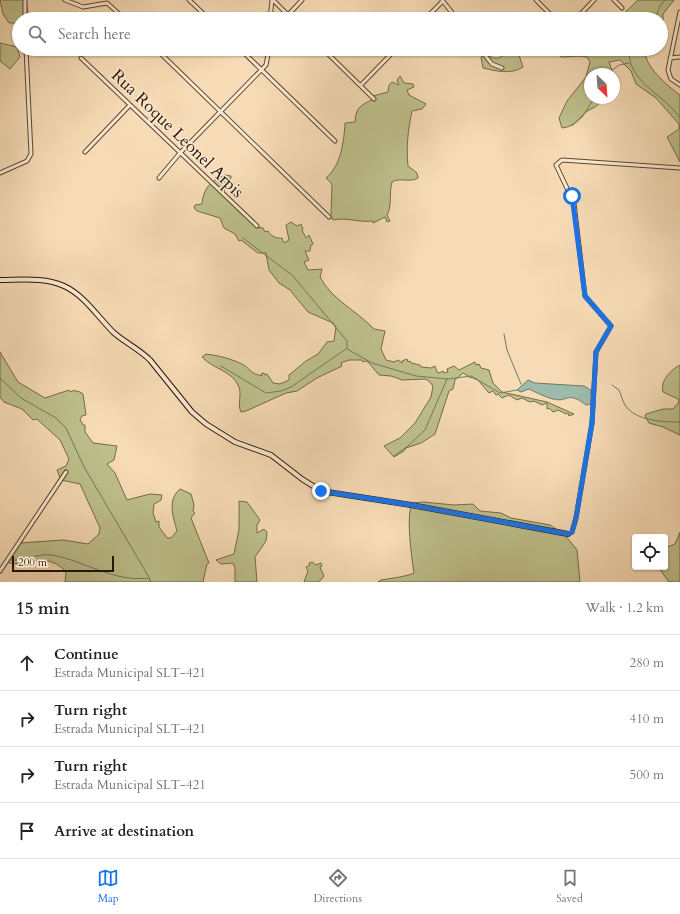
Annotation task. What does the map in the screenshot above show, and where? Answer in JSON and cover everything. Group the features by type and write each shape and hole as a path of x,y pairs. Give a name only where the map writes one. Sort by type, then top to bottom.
{"street":[{"path":"25,0 25,12"},
{"path":"65,0 83,6 104,2 118,12"},
{"path":"189,0 202,12"},
{"path":"272,0 285,12"},
{"path":"271,12 272,0"},
{"path":"291,12 302,0"},
{"path":"431,12 442,0 451,12"},
{"path":"536,0 548,12"},
{"path":"583,12 594,0"},
{"path":"614,0 622,8"},
{"path":"680,12 670,58 670,76 680,86"},
{"path":"0,173 27,161 31,154 26,56"},
{"path":"163,56 329,217"},
{"path":"247,56 335,141"},
{"path":"159,178 180,153 266,66 268,56"},
{"path":"331,56 374,99"},
{"path":"361,85 389,56"},
{"path":"486,56 492,64 502,68"},
{"path":"670,58 680,57"},
{"name":"Rua Roque Leonel Arpis","path":"81,58 257,226"},
{"path":"85,152 130,105"},
{"path":"0,280 33,280 51,282 69,289 118,336 142,352 200,419 235,442 271,455 302,479 321,491 411,505 568,534 572,532 576,518 592,423 596,352 611,326 585,296 574,203 556,165 562,160 680,168"},
{"path":"0,571 66,472"}],"green space":[{"path":"0,0 26,0 28,12 12,12 12,23 9,23 3,14"},
{"path":"638,0 674,0 665,12 625,12"},
{"path":"0,43 12,46 12,56 20,57 10,69 0,61"},
{"path":"482,56 495,58 519,56 523,67 508,72 483,68"},
{"path":"577,56 646,56 657,75 680,95 680,162 667,137 679,129 679,124 656,98 636,84 631,71 620,60 609,62 611,68 588,68 590,62 587,57"},
{"path":"400,76 404,83 413,84 414,87 407,90 409,95 426,104 422,109 412,111 408,132 408,166 417,173 418,178 392,182 389,212 387,215 390,221 387,222 385,217 373,223 373,221 343,219 333,220 331,216 332,184 326,178 335,167 341,153 345,123 355,122 356,113 358,110 365,103 373,99 373,96 388,92 389,85 392,82 399,85 397,80"},
{"path":"584,80 584,104 599,104 586,112 570,126 562,128 559,118 567,101"},
{"path":"225,175 231,176 231,178 224,189 225,194 256,227 263,228 265,232 268,231 274,237 282,238 284,243 289,240 286,225 291,222 297,226 301,224 306,238 309,235 313,244 311,245 310,251 305,251 309,260 304,262 308,270 322,269 320,277 338,299 374,329 385,331 381,349 386,360 394,362 398,360 402,363 402,361 407,359 408,362 410,361 411,363 420,365 421,367 431,368 435,366 437,372 439,373 443,371 444,373 448,372 447,369 454,366 459,370 475,362 476,365 479,364 481,368 489,370 493,383 502,392 547,402 574,414 569,416 568,413 566,414 558,410 553,412 549,408 547,409 547,403 542,405 522,398 517,400 509,395 502,398 498,394 496,395 493,391 489,393 477,379 474,379 473,377 471,378 463,373 455,380 453,389 449,391 435,434 421,443 406,448 394,457 384,446 400,438 415,423 431,397 433,386 425,379 402,380 391,376 379,375 368,362 363,362 362,360 349,360 341,363 342,366 317,378 297,391 286,393 241,412 239,406 240,390 236,382 228,374 202,357 206,354 231,359 244,365 255,374 262,376 261,374 267,374 273,383 280,384 289,380 289,375 306,361 318,354 327,342 334,341 336,327 333,323 308,312 290,290 279,283 269,270 266,253 258,253 241,240 239,241 235,234 224,228 220,218 197,211 194,208 195,205 202,204 204,194 212,182"},
{"path":"0,352 18,382 45,398 69,390 70,392 75,390 76,392 78,391 83,394 86,415 82,416 80,419 83,425 85,425 85,432 93,443 117,446 114,460 107,464 115,473 127,500 150,494 162,495 161,500 154,504 153,513 156,522 159,521 159,527 167,538 171,538 177,531 172,508 173,498 180,489 191,494 194,505 193,511 195,513 191,518 209,563 207,564 203,582 65,582 66,572 58,565 50,561 42,560 20,564 7,562 20,543 63,540 88,544 99,534 100,528 80,484 61,480 57,470 66,466 69,459 60,440 37,419 33,420 22,409 4,402 0,397"},
{"path":"680,365 680,435 663,427 649,423 645,416 646,414 663,409 673,409 679,402 678,399 663,392 662,388 667,376"},
{"path":"239,501 247,502 260,520 257,525 257,533 264,529 267,532 266,541 255,557 257,582 235,582 235,568 233,563 221,564 216,560 234,554 239,529"},
{"path":"423,502 454,505 473,504 480,511 501,513 511,518 550,525 564,534 577,550 580,582 378,582 381,580 414,573 409,526 411,508 413,503"},
{"path":"680,532 680,582 669,582 661,570 668,570 668,547 675,544"},
{"path":"312,562 316,565 321,563 322,566 320,567 324,576 319,582 304,582 308,571 306,567"}],"shaded area":[{"path":"528,380 535,383 584,386 591,390 591,404 586,405 575,398 562,400 553,399 529,389 521,392 517,390"}],"waterway":[{"path":"658,12 665,0"},
{"path":"629,56 631,64 642,81 674,110 680,118"},
{"path":"615,68 619,65 629,63"},
{"path":"572,126 583,116 590,104"},
{"path":"243,238 293,276 347,341 347,349 372,363 416,376 448,379 471,376 500,393 517,390"},
{"path":"504,334 507,350 521,384"},
{"path":"221,366 266,393 281,391 291,387 346,349"},
{"path":"0,378 21,398 56,418 66,428 84,467 150,579"},
{"path":"394,456 408,446 425,430 447,379"},
{"path":"612,385 619,390 625,405 635,414 650,420 680,422"},
{"path":"9,560 18,560 41,555 52,555 122,577 147,578 152,582"}],"route":[{"path":"321,491 336,495 383,500 568,534 572,532 576,518 592,423 596,352 611,329 611,324 588,301 585,296 572,196"}]}
